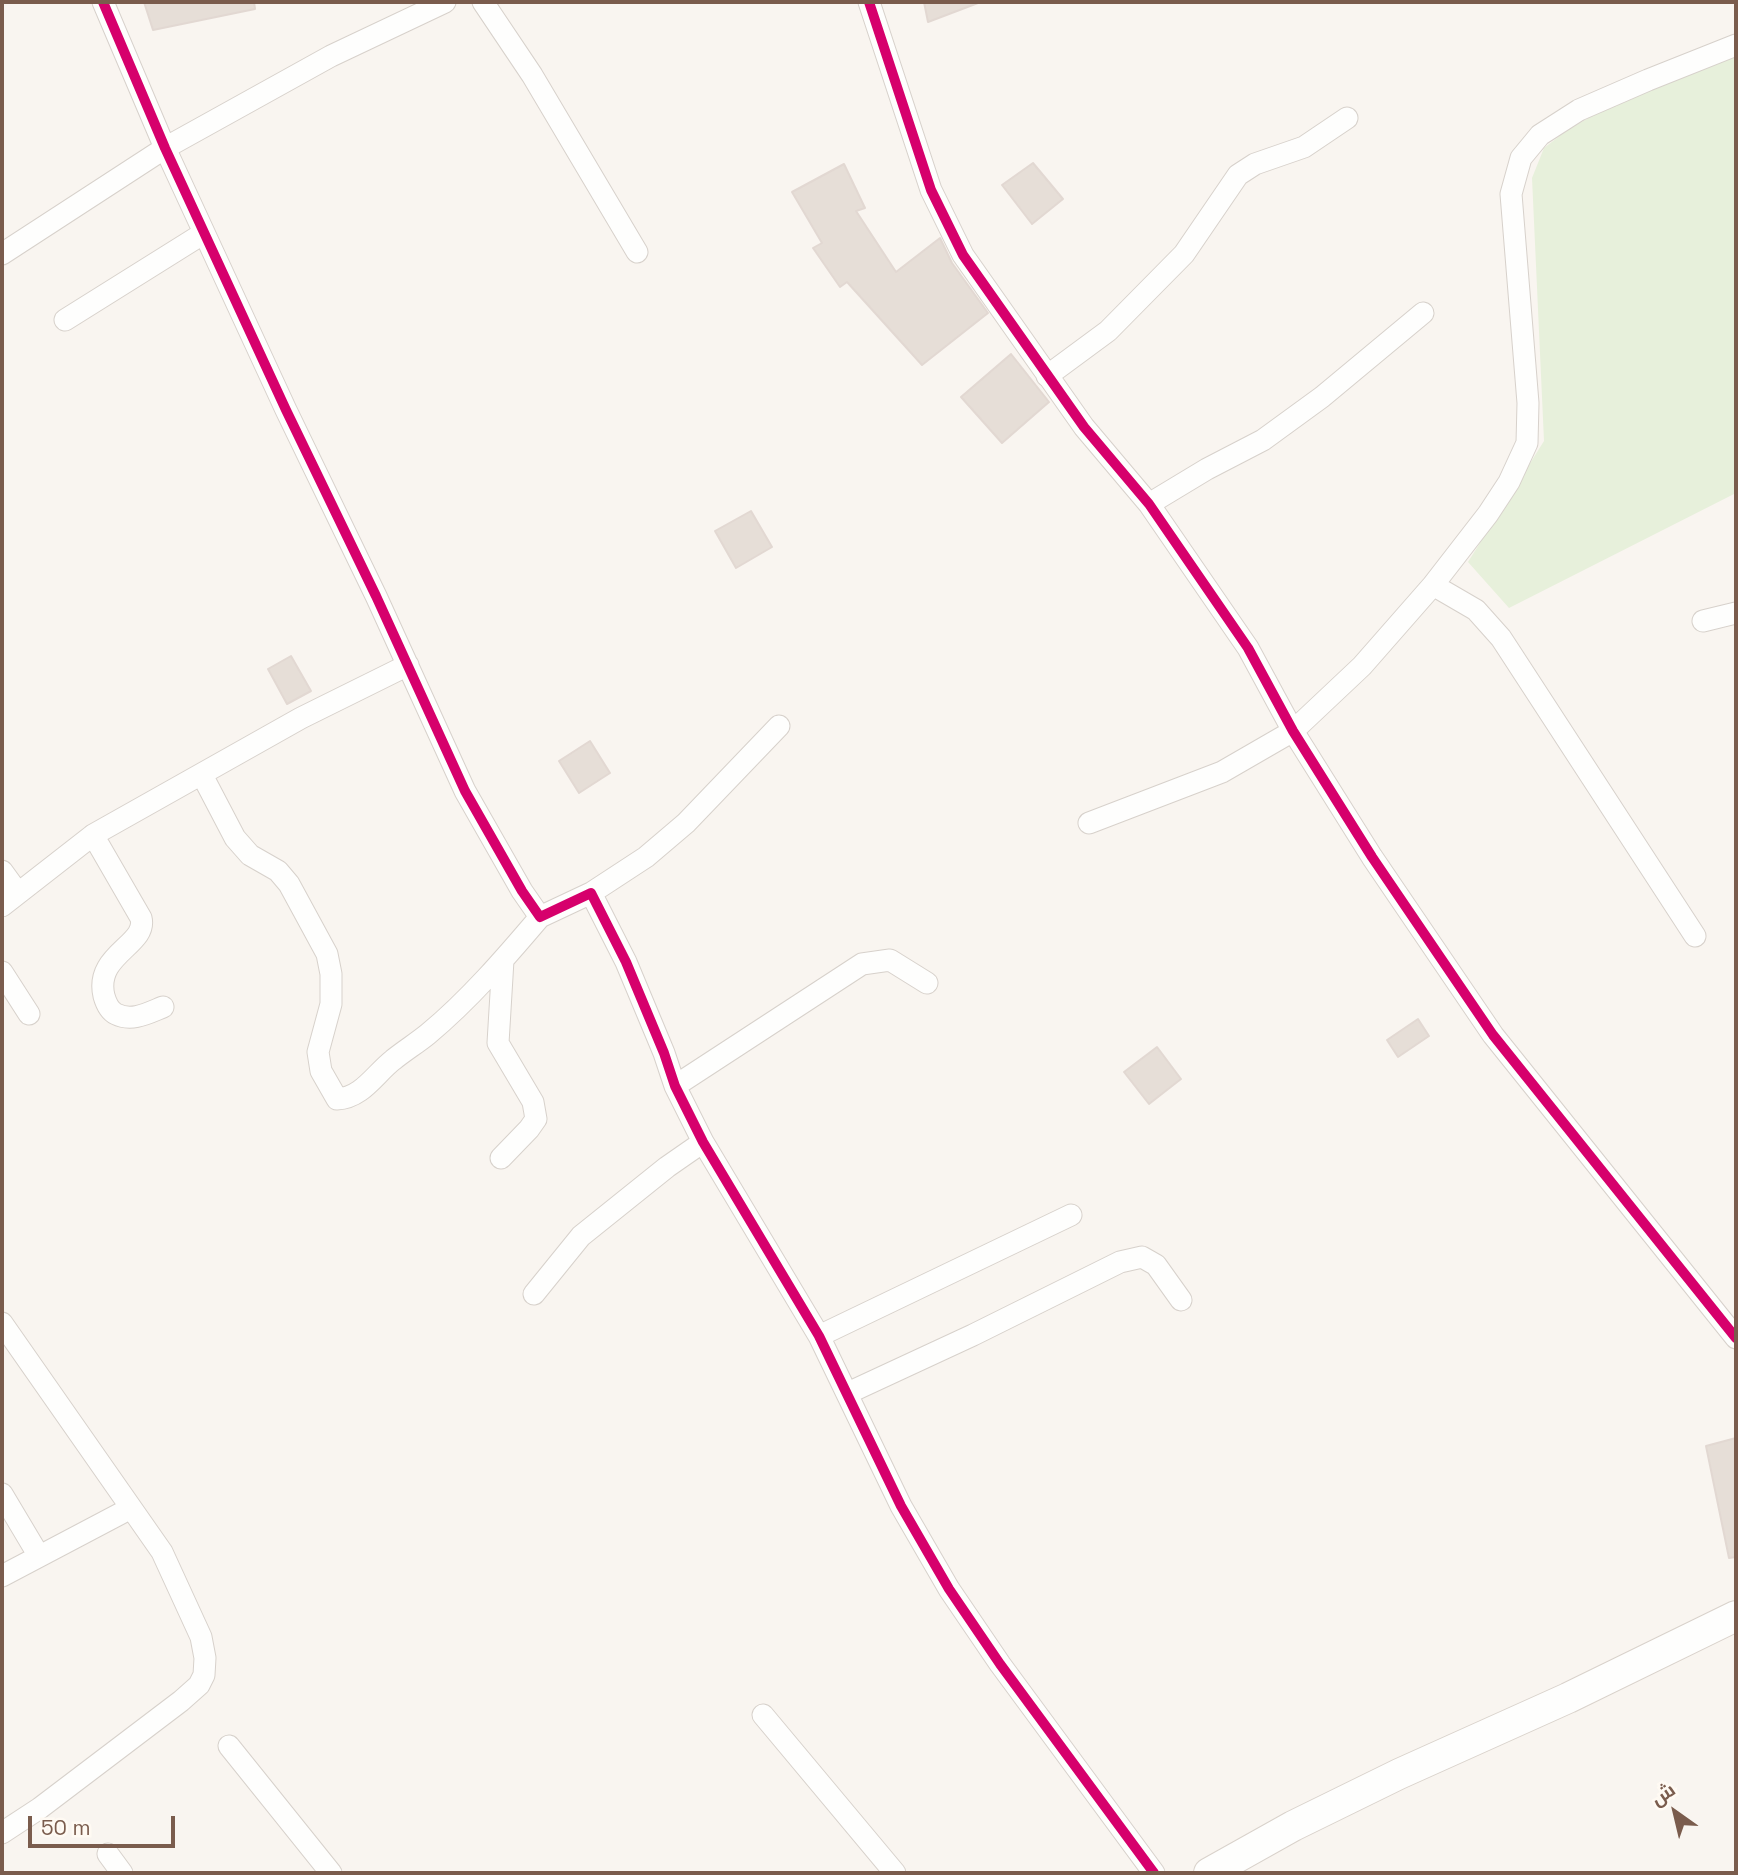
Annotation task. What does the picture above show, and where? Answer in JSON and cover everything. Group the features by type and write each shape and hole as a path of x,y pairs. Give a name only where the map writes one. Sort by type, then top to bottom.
{"street":[{"path":"103,2 204,233 466,791 522,891 540,916"},
{"path":"2,254 165,148 331,56 445,2"},
{"path":"483,2 532,75 637,252"},
{"path":"869,2 931,190 963,255 1084,427 1149,504 1248,648 1293,731 1372,857 1493,1035 1734,1328"},
{"path":"1089,823 1222,772 1293,731 1362,666 1433,584 1510,482 1527,443 1528,402 1511,194 1521,158 1539,135 1579,110 1736,45"},
{"path":"1047,376 1108,331 1184,254 1238,176 1255,164 1304,147 1347,118"},
{"path":"65,320 204,233"},
{"path":"1149,504 1207,469 1263,440 1322,397 1423,313"},
{"path":"1433,584 1476,610 1501,638 1695,936"},
{"path":"1703,621 1736,613"},
{"path":"2,871 10,900 93,835 301,718 408,665"},
{"path":"202,775 235,838 250,855 278,871 289,884 327,954 331,974 331,1004 318,1052 321,1071 337,1099 348,1099 429,1033 503,960 540,916 591,893 646,857 686,823 779,726"},
{"path":"93,835 143,925 108,966 103,978 107,1005 116,1014 135,1018 163,1007"},
{"path":"591,893 626,962 675,1086 703,1142 819,1336 901,1506 949,1589 1000,1664 1154,1873"},
{"path":"501,1158 536,1119 533,1102 498,1043 503,960"},
{"path":"675,1086 862,964 890,960 927,983"},
{"path":"2,972 30,1014"},
{"path":"534,1294 581,1236 667,1167 703,1142"},
{"path":"819,1336 1071,1215"},
{"path":"848,1392 973,1335 1119,1262 1142,1257 1156,1265 1181,1300"},
{"path":"2,1323 162,1552 201,1637 205,1658 204,1675 199,1685 40,1808 2,1833"},
{"path":"2,1494 39,1556"},
{"path":"2,1576 131,1508"},
{"path":"1209,1873 1293,1826 1399,1774 1568,1698 1736,1616"},
{"path":"763,1715 895,1873"},
{"path":"229,1746 331,1873"},
{"path":"108,1854 122,1873"}],"green space":[{"path":"1736,57 1736,493 1509,608 1468,562 1544,441 1532,178 1544,148 1597,113 1674,79"}],"building":[{"path":"144,2 254,2 255,9 153,30"},
{"path":"924,2 978,2 978,3 928,22"},
{"path":"1033,163 1063,199 1032,224 1002,185"},
{"path":"844,164 865,208 856,211 896,272 940,238 952,263 988,313 922,365 847,282 840,287 813,248 822,243 792,192"},
{"path":"1011,354 1049,402 1002,443 961,397"},
{"path":"751,511 772,547 736,568 715,531"},
{"path":"291,656 311,691 287,704 268,669"},
{"path":"590,741 610,773 579,793 559,761"},
{"path":"1418,1019 1429,1036 1398,1057 1387,1040"},
{"path":"1157,1047 1181,1079 1149,1104 1124,1072"},
{"path":"1736,1438 1736,1557 1729,1558 1706,1446"}],"cycle path":[{"path":"103,2 165,148 465,791 522,891 540,917 591,893 626,962 675,1086 703,1142 819,1336 901,1506 949,1589 1000,1664 1154,1873"},
{"path":"869,2 931,190 963,255 1084,427 1149,504 1248,648 1293,731 1372,857 1493,1035 1736,1338"}]}
